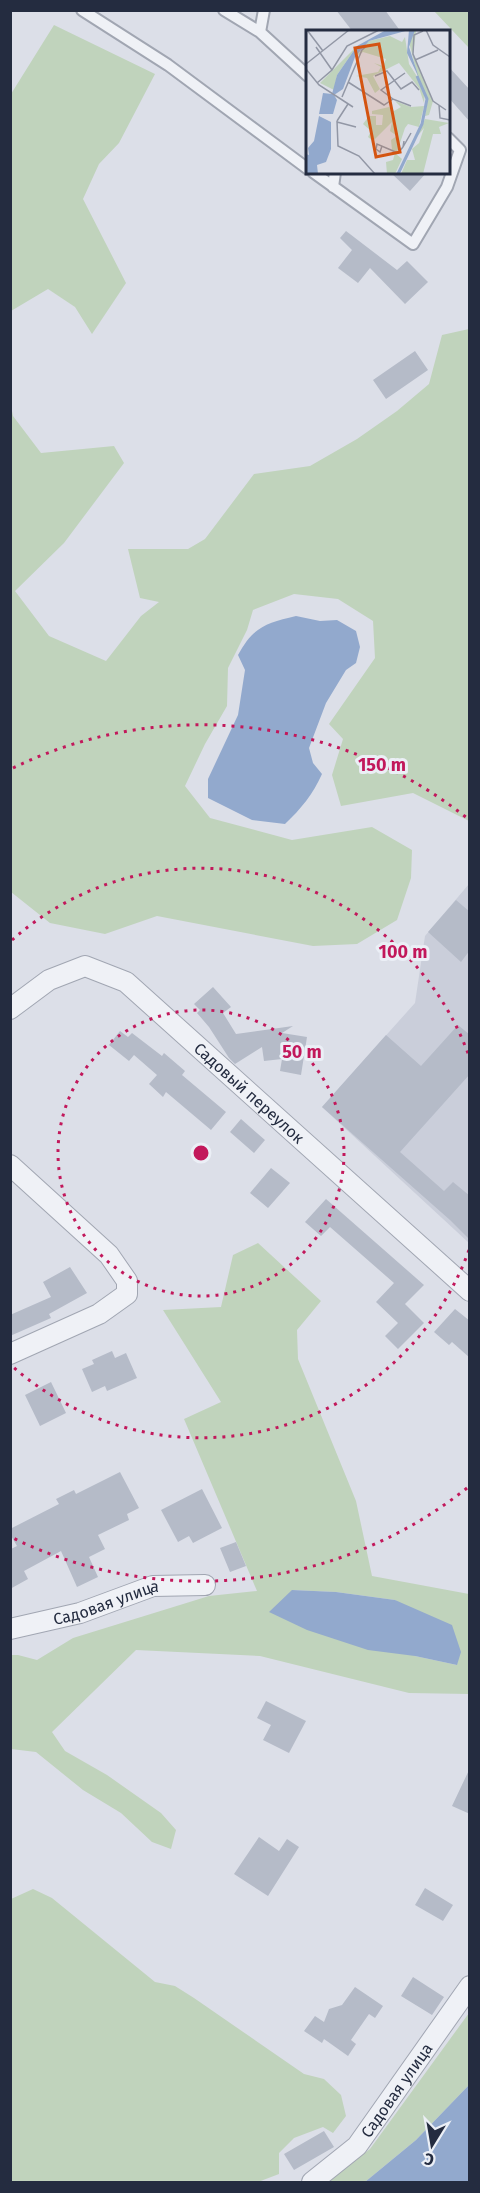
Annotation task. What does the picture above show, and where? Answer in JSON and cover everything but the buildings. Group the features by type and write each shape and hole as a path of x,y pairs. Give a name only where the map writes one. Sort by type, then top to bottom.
{"street":[{"name":"Садовый переулок","path":"10,1009 49,980 85,966 126,982 470,1291"},
{"path":"10,1165 110,1255 127,1281 127,1294 99,1314 10,1354"},
{"name":"Садовая улица","path":"10,1629 80,1613 153,1586 205,1585"},
{"name":"Садовая улица","path":"312,2182 357,2146 470,1986"}],"lane":[{"path":"82,10 168,64 306,168"},
{"path":"224,10 260,32 306,74"},
{"path":"260,32 264,10"},
{"path":"316,174 413,244 447,187 460,150 450,140"},
{"path":"333,188 335,174"}],"shaded area":[{"path":"469,884 469,1243 322,1107 415,1003 425,936"}],"green space":[{"path":"434,11 469,11 469,48"},
{"path":"54,25 155,74 119,143 99,164 83,199 126,283 92,334 75,307 48,289 11,311 11,94"},
{"path":"469,329 469,821 413,793 341,806 332,775 343,739 329,724 375,658 373,621 338,599 294,594 253,610 247,630 228,668 227,706 205,744 185,786 210,818 292,840 372,827 412,850 411,878 397,920 357,944 313,946 157,916 105,934 50,923 11,892 11,406 13,416 41,453 114,446 124,463 64,543 15,591 49,636 106,661 141,616 159,602 140,598 128,549 188,549 205,539 254,474 310,466 357,439 397,411 429,384 442,335"},
{"path":"258,1243 321,1301 297,1330 298,1359 356,1501 372,1576 469,1594 469,1694 409,1693 260,1656 136,1650 52,1732 65,1751 107,1775 161,1813 176,1830 171,1849 152,1842 121,1813 83,1790 36,1752 11,1749 10,1655 37,1660 73,1638 209,1596 257,1591 184,1419 221,1402 163,1310 221,1307 233,1255","holes":["292,1590 336,1592 395,1600 457,1665 415,1656"]},
{"path":"33,1889 52,1898 155,1982 175,1986 304,2074 324,2079 341,2095 346,2116 333,2133 323,2127 294,2138 279,2153 279,2174 258,2182 11,2182 11,1899"},
{"path":"469,2013 469,2085 416,2140 365,2182 325,2182 370,2149"}],"water":[{"path":"296,616 320,621 337,620 356,631 360,647 356,663 346,670 326,703 309,748 313,763 322,774 315,788 285,824 252,820 208,798 208,779 238,715 245,670 238,655 255,632 268,624"},
{"path":"292,1590 336,1592 395,1600 452,1625 461,1652 457,1665 415,1656 368,1650 307,1630 269,1612"},
{"path":"469,2085 469,2182 365,2182 416,2140"}]}
